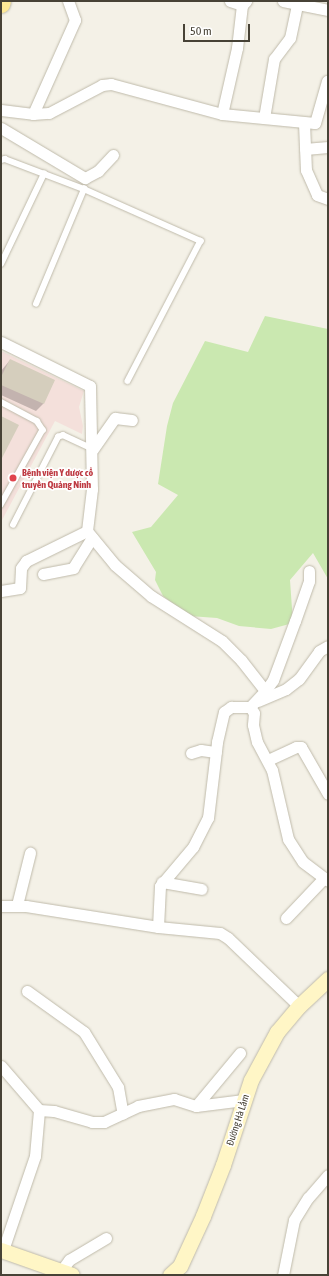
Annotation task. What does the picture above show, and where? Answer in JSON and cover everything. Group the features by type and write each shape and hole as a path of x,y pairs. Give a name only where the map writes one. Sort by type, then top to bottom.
{"main road":[{"name":"Đường Hà Lầm","path":"170,1275 180,1266 203,1216 224,1165 251,1080 277,1032 299,1006 328,979"},
{"path":"2,1250 66,1273"}],"street":[{"path":"33,114 76,20 68,1"},
{"path":"222,114 237,48 244,3 230,1"},
{"path":"283,1 297,5 327,7"},
{"path":"264,118 274,60 290,38 297,5"},
{"path":"1,110 33,114 61,109 102,85 111,84 222,114 316,123 324,114 328,81"},
{"path":"304,122 306,170 315,191 328,199"},
{"path":"1,128 85,178 98,171 113,155"},
{"path":"305,149 328,147"},
{"path":"1,342 90,386 93,449 89,535 73,568 43,574"},
{"path":"93,449 115,418 132,420"},
{"path":"1,591 20,588 21,568 26,561 89,535"},
{"path":"89,535 115,565 151,596 222,641 241,660 265,691"},
{"path":"286,918 326,879 303,862 288,839 268,760 257,742 254,704 273,680 309,581 309,571"},
{"path":"158,927 158,901 162,882 193,847 208,818 216,752 224,712 231,707 254,704 286,689 299,679 319,651 328,646"},
{"path":"268,760 296,747 301,747 328,794"},
{"path":"191,753 201,750 216,752"},
{"path":"17,905 30,853"},
{"path":"162,882 201,889"},
{"path":"1,906 17,905 158,927 220,933 228,938 299,1006"},
{"path":"27,991 84,1032 118,1087 123,1114"},
{"path":"196,1106 240,1053"},
{"path":"1,1066 39,1110 54,1111 92,1122 104,1122 138,1106 174,1099 196,1106 244,1100"},
{"path":"2,1250 35,1156 39,1110"},
{"path":"283,1275 294,1220 308,1198 328,1175"},
{"path":"66,1273 69,1260 106,1238"}],"lane":[{"path":"1,160 84,189 201,241 128,381"},
{"path":"1,264 44,174"},
{"path":"36,304 84,189"},
{"path":"1,402 37,420 43,430 1,505"},
{"path":"13,525 60,435 93,449"}],"shaded area":[{"name":"Bệnh viện Y dược cổ truyền Quảng Ninh","path":"1,351 84,391 79,407 83,426 82,434 55,421 1,522"}],"green space":[{"path":"265,316 328,329 328,579 313,553 290,580 293,623 271,629 239,626 217,618 189,616 163,596 155,580 156,572 132,532 151,527 178,495 158,484 167,426 173,403 205,341 248,352"}],"building":[{"path":"10,359 55,380 44,404 1,385 1,377"},
{"path":"1,416 19,425 1,460"}],"place":[{"name":"Bệnh viện Y dược cổ truyền Quảng Ninh","path":"13,478"}]}
